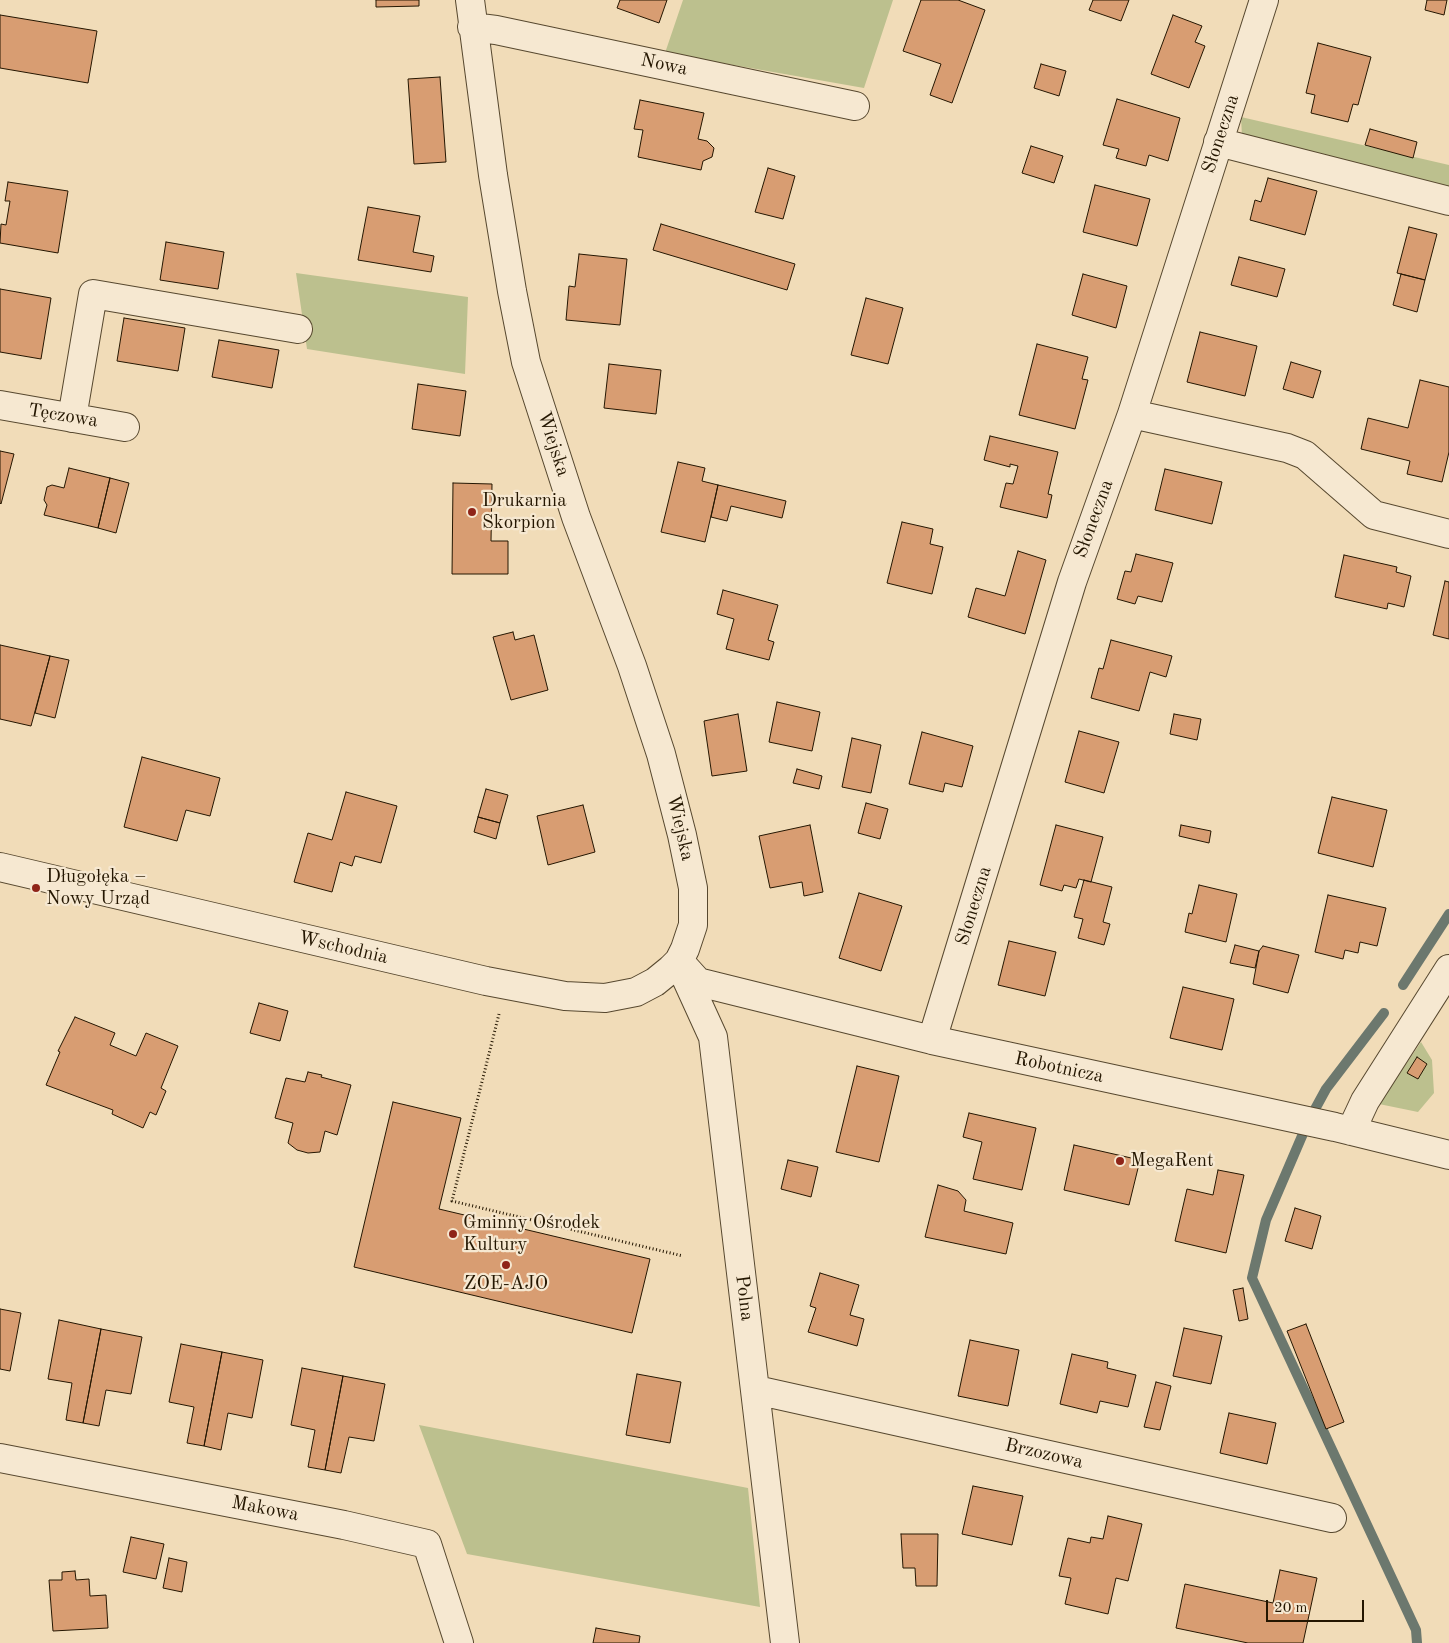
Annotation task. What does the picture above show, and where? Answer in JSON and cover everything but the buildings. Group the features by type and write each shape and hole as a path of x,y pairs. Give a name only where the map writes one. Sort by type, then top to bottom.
{"street":[{"name":"Wiejska","path":"470,0 472,27 493,176 526,362 576,517 632,666 661,754 684,842 693,888 693,925 687,944 678,961"},
{"name":"Słoneczna","path":"932,1040 1072,582 1132,414 1264,0"},
{"name":"Nowa","path":"472,27 496,30 855,106"},
{"path":"1218,142 1449,201"},
{"path":"72,418 93,294 298,329"},
{"name":"Tęczowa","path":"0,405 125,427"},
{"path":"1132,414 1287,448 1304,455 1374,515 1449,534"},
{"name":"Wschodnia","path":"0,867 486,981 565,996 605,998 636,992 655,982 678,961"},
{"name":"Robotnicza","path":"678,961 698,982 932,1040 1343,1129 1449,1155"},
{"name":"Polna","path":"678,961 713,1037 756,1390 784,1643"},
{"path":"1343,1129 1365,1102 1449,969"},
{"name":"Brzozowa","path":"756,1390 1332,1518"},
{"name":"Makowa","path":"0,1458 344,1525 428,1544 459,1643"}],"path":[{"path":"501,1008 452,1201 683,1256"}],"green space":[{"path":"683,0 893,0 864,88 665,53"},
{"path":"1241,117 1449,165 1449,190 1242,137"},
{"path":"296,273 468,297 465,374 307,349"},
{"path":"1421,1042 1432,1060 1434,1093 1418,1112 1379,1104"},
{"path":"419,1425 748,1488 760,1607 467,1554"}],"waterway":[{"path":"1403,985 1449,914"},
{"path":"1384,1013 1326,1089 1308,1122 1266,1220 1252,1278 1416,1630 1417,1643"}],"place":[{"name":"Drukarnia Skorpion","path":"472,512"},
{"name":"Długołęka – Nowy Urząd","path":"36,888"},
{"name":"MegaRent","path":"1120,1161"},
{"name":"Gminny Ośrodek Kultury","path":"453,1234"},
{"name":"ZOE-AJO","path":"506,1265"}]}
